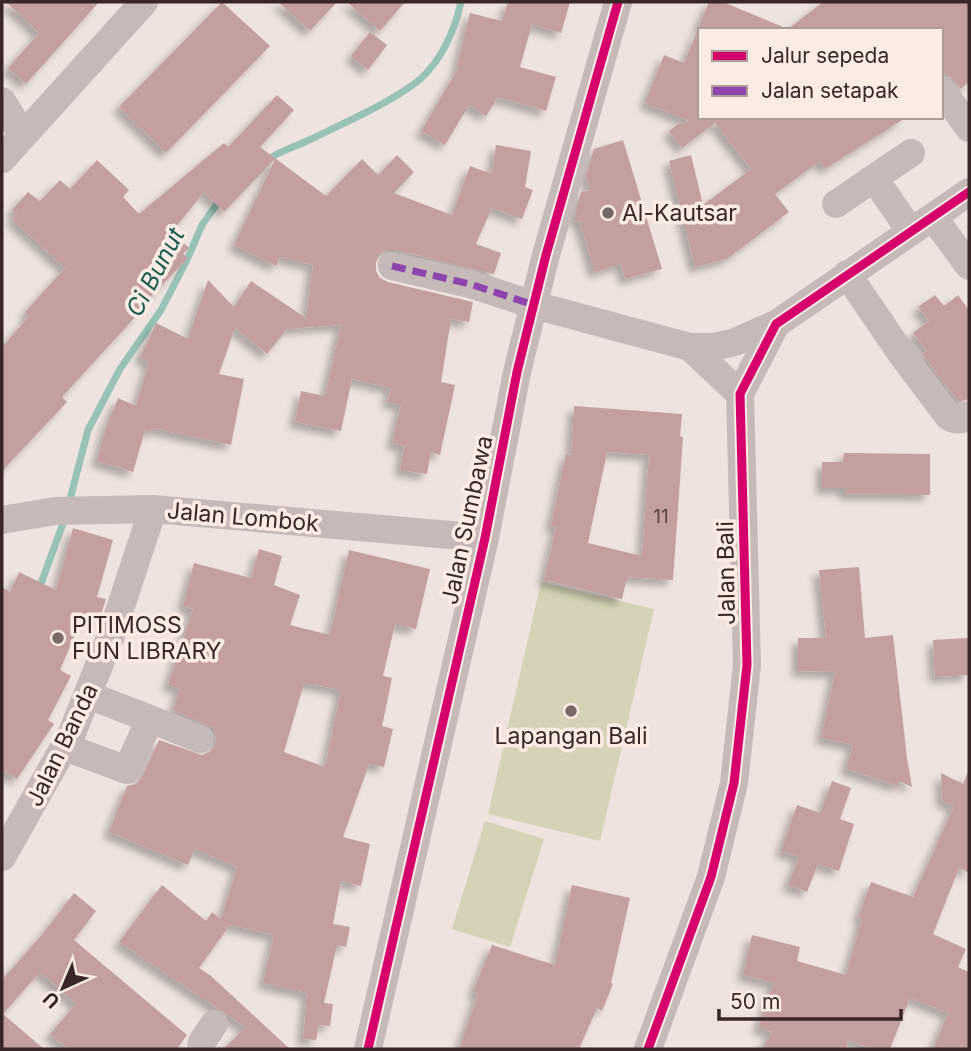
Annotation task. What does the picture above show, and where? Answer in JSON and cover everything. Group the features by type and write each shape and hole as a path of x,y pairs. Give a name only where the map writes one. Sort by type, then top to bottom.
{"street":[{"path":"2,159 144,2"},
{"name":"Jalan Sumbawa","path":"368,1049 485,538 517,372 618,2"},
{"path":"943,91 966,116"},
{"path":"2,101 23,135"},
{"path":"836,204 911,153"},
{"path":"874,178 969,266"},
{"name":"Jalan Bali","path":"648,1049 711,877 734,783 747,665 740,394 776,324 969,192"},
{"path":"392,266 470,284 690,347 714,347 735,342 776,324"},
{"path":"847,274 949,417 956,420 969,415"},
{"path":"690,347 740,394"},
{"name":"Jalan Lombok","path":"2,520 66,511 153,509 485,538"},
{"name":"Jalan Banda","path":"2,857 65,747 88,695 153,509"},
{"path":"88,695 200,739"},
{"path":"65,747 127,770 150,719"},
{"path":"201,1049 202,1042 214,1024"}],"shaded area":[{"name":"Lapangan Bali","path":"541,582 654,609 600,841 488,814"},
{"path":"485,821 544,839 510,947 452,929"}],"building":[{"path":"6,2 99,2 26,84 8,68 39,33"},
{"path":"222,2 270,46 166,153 119,107"},
{"path":"278,2 337,2 310,31"},
{"path":"347,2 405,2 380,31"},
{"path":"508,2 570,2 561,33 532,24 520,67 556,77 546,111 498,97 486,116 469,105 445,145 421,131 459,67 457,66 470,13 502,21"},
{"path":"709,2 723,2 786,28 698,28"},
{"path":"823,2 969,2 969,82 961,89 948,74 943,73 943,28 789,28"},
{"path":"698,29 698,119 904,119 825,169 820,161 775,194 789,212 727,259 695,267 669,161 691,155 703,205 751,169 715,123 682,148 669,131 678,124 689,121 645,103 664,55 684,63"},
{"path":"370,32 387,45 368,70 351,56"},
{"path":"277,95 294,110 260,147 326,196 362,159 378,175 397,155 414,172 394,193 452,215 470,166 492,174 496,145 531,151 525,187 533,190 522,219 492,208 476,244 501,253 494,274 396,250 387,250 380,254 376,262 376,271 380,278 388,282 473,302 469,322 451,319 441,382 455,385 440,455 431,452 427,474 400,470 404,446 392,443 401,405 387,402 391,388 352,379 341,431 295,422 301,391 325,396 341,325 287,329 267,354 235,328 219,374 244,379 231,445 152,428 151,432 145,430 133,472 97,461 106,427 118,398 136,406 149,362 140,358 156,323 188,339 208,280 234,307 251,281 306,318 313,265 280,257 276,266 234,245 275,159 224,212 204,192 172,232 189,248 183,254 188,258 135,313 138,314 62,397 67,402 2,471 2,347 29,316 25,312 65,268 12,219 17,214 12,210 28,192 40,201 60,180 70,189 97,160 129,190 123,197 139,214 224,143 228,147"},
{"name":"Al-Kautsar","path":"623,140 662,269 625,279 621,264 595,272 579,220 575,222 574,218 581,192 590,190 586,175 594,149"},
{"path":"935,295 944,306 958,295 969,310 969,399 959,402 922,354 927,351 913,333 929,321 918,307"},
{"path":"574,406 682,414 680,436 683,437 673,580 627,577 622,599 544,580 556,527 551,526 566,454 571,455","holes":["607,452 649,455 642,556 588,543"]},
{"path":"844,453 930,454 930,495 845,494 845,488 822,488 822,462 843,462"},
{"path":"73,528 113,540 97,597 106,599 99,620 83,616 60,670 71,676 48,720 54,724 17,779 2,770 2,587 10,592 19,572 56,590"},
{"path":"259,549 282,556 274,585 300,595 290,625 330,635 349,550 430,569 416,629 395,624 383,676 392,678 382,726 393,729 384,767 369,764 343,837 370,844 361,886 341,881 333,924 350,927 346,947 337,945 324,1003 333,1004 330,1026 319,1025 316,1040 303,1039 307,993 263,983 274,935 230,925 199,968 290,1049 224,1049 245,1027 119,942 162,885 206,921 212,912 221,919 237,867 195,849 188,865 109,832 127,786 136,784 142,777 159,740 202,755 215,746 213,728 173,710 180,689 168,685 193,609 183,606 194,563 251,578","holes":["304,683 341,690 325,767 284,752"]},
{"path":"859,567 865,638 893,635 912,787 899,781 898,786 846,769 853,745 821,738 835,672 798,671 798,638 826,638 819,570"},
{"path":"969,638 969,675 935,677 933,640"},
{"path":"969,770 969,873 959,868 933,934 966,949 958,967 969,972 969,1049 933,1049 948,1013 910,998 890,1049 871,1049 848,1040 846,1049 762,1049 772,1032 758,1028 774,983 743,975 752,935 800,947 797,961 846,975 862,918 858,917 871,882 913,897 954,806 942,801 941,773 963,784"},
{"path":"832,781 851,788 840,819 854,824 839,871 818,864 807,892 788,885 799,857 781,851 797,805 820,813"},
{"path":"572,885 630,898 611,983 613,984 602,1011 597,1008 579,1049 459,1049 478,994 473,992 492,945 555,965"},
{"path":"74,893 96,911 74,940 187,1035 177,1049 68,1049 50,1034 76,1004 40,972 3,1014 44,1049 2,1049 2,980"}],"waterway":[{"name":"Ci Bunut","path":"266,161 380,105 418,81 434,65 446,45 461,2"},
{"name":"Ci Bunut","path":"69,503 88,430 120,369 161,310 202,225 222,197"},
{"name":"Ci Bunut","path":"39,589 65,518"}],"marked path":[{"path":"392,266 470,284 534,305"}],"cycle path":[{"path":"368,1049 485,538 517,372 546,255 618,2"},
{"path":"648,1049 711,877 734,783 747,665 740,394 776,324 969,192"}],"place":[{"name":"Al-Kautsar","path":"608,213"},
{"name":"PITIMOSS FUN LIBRARY","path":"58,638"},
{"name":"Lapangan Bali","path":"571,711"}]}
